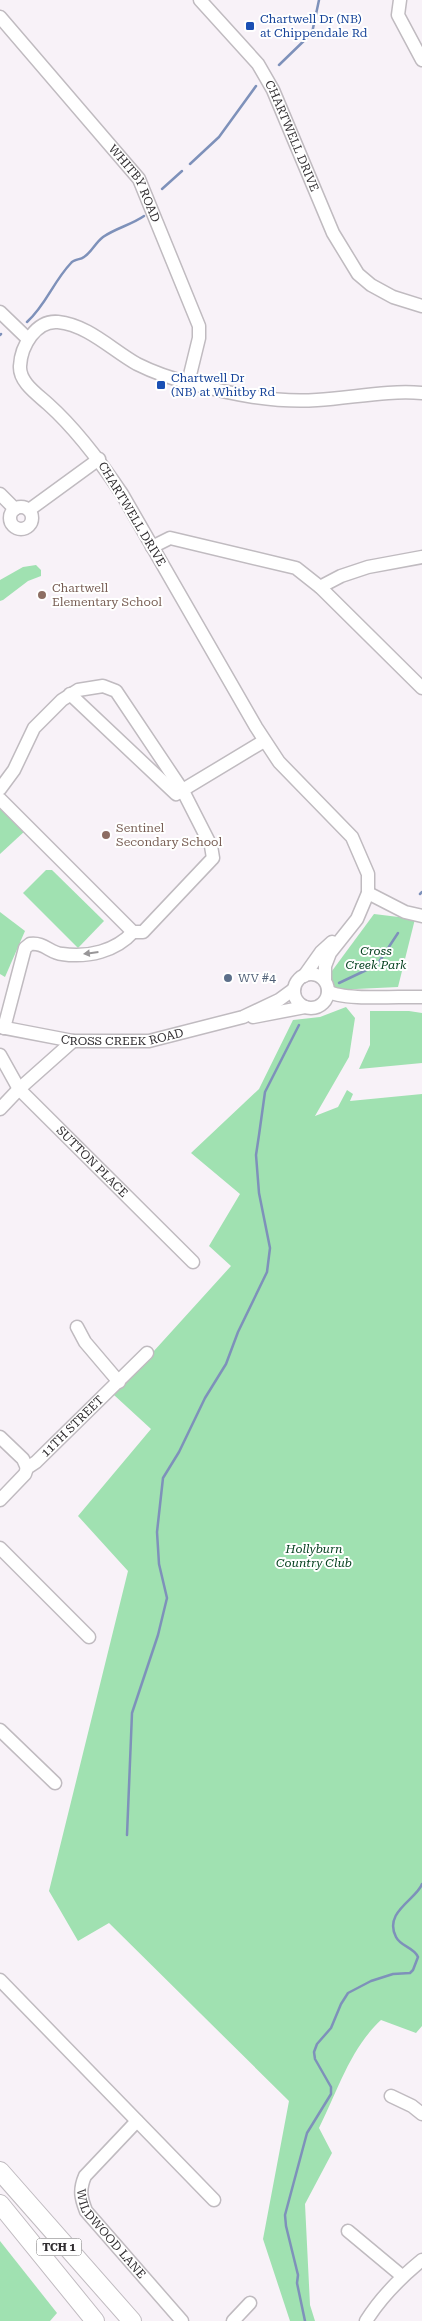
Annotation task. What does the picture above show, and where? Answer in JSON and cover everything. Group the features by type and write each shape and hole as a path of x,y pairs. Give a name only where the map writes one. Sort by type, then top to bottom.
{"highway":[{"name":"TCH 1","path":"0,2172 119,2321"},
{"path":"0,2172 132,2321"},
{"name":"TCH 1","path":"5,2209 95,2321"},
{"path":"5,2209 79,2321"}],"street":[{"name":"CHARTWELL DRIVE","path":"200,0 258,64 273,90 333,233 358,274 371,285 393,297 422,306"},
{"path":"400,0 398,15 422,60"},
{"name":"WHITBY ROAD","path":"0,17 139,179 199,326 199,338 188,383"},
{"path":"0,312 28,339 38,328 56,322 79,327 138,364 188,383 269,400 315,401 403,391 422,393"},
{"name":"CHARTWELL DRIVE","path":"28,339 20,367 23,378 99,459 122,494 264,741 279,762 352,837 368,874 368,894"},
{"path":"29,510 99,459"},
{"path":"0,494 15,509"},
{"path":"22,507 29,510 32,516 31,524 26,529 19,529 12,525 10,518 15,509 22,507"},
{"path":"152,547 170,538 194,542 296,568 320,587 422,688"},
{"path":"320,587 341,576 368,567 422,556"},
{"path":"0,788 14,770 34,728 70,694 78,690 103,686 116,691 183,791 211,846 213,858 143,932 134,932 116,946 87,954 60,954 40,944 30,944 25,948 2,1027"},
{"path":"70,694 172,793 176,794 264,741"},
{"path":"0,799 134,932"},
{"path":"321,1005 325,1001 327,986 325,966 330,954 357,919 368,894 405,912 422,916"},
{"path":"304,976 321,952 346,932"},
{"path":"350,997 334,1004 310,1008 305,1007 297,1000 294,989 299,979 315,974 333,994 350,997 422,997"},
{"name":"CROSS CREEK ROAD","path":"2,1027 73,1042 149,1041 242,1017 279,1000 294,989"},
{"name":"CROSS CREEK ROAD","path":"242,1017 270,1015 305,1007"},
{"path":"0,1109 19,1089 73,1042"},
{"name":"SUTTON PLACE","path":"0,1055 19,1089 193,1262"},
{"path":"77,1327 85,1342 119,1382"},
{"name":"11TH STREET","path":"0,1500 25,1474 27,1468 36,1462 146,1354"},
{"path":"0,1437 23,1459 27,1468"},
{"path":"0,1548 90,1637"},
{"path":"0,1730 55,1783"},
{"path":"0,1980 214,2200"},
{"path":"391,2096 412,2106 422,2114"},
{"name":"WILDWOOD LANE","path":"137,2121 85,2176 80,2187 81,2198 86,2211 182,2321"},
{"path":"348,2231 402,2276"},
{"path":"366,2321 376,2305 402,2276 422,2260"},
{"path":"233,2321 250,2304"}],"green space":[{"path":"36,565 41,570 41,576 28,581 0,601 0,580 23,567"},
{"path":"0,802 26,830 0,854"},
{"path":"46,870 52,870 104,921 78,948 23,893"},
{"path":"0,912 25,931 5,977 0,974"},
{"name":"Cross Creek Park","path":"374,914 415,919 398,987 335,990 328,981 329,975"},
{"name":"Hollyburn Country Club","path":"346,1007 355,1018 349,1057 315,1116 338,1107 347,1090 353,1094 350,1101 422,1094 422,2026 416,2033 381,2020 370,2031 353,2057 319,2128 332,2153 305,2204 310,2305 315,2321 290,2321 263,2239 289,2101 109,1923 78,1941 49,1891 128,1571 78,1516 151,1429 114,1395 231,1266 209,1246 240,1194 191,1153 259,1089 293,1020 320,1017"},
{"path":"370,1011 422,1013 422,1063 359,1069 370,1045"},
{"path":"0,2241 57,2313 50,2321 0,2321"}],"waterway":[{"path":"279,65 312,33 319,0"},
{"path":"190,164 219,137 256,86"},
{"path":"162,189 182,171"},
{"path":"27,322 72,262 87,255 103,237 144,216"},
{"path":"339,983 377,965 398,933"},
{"path":"127,1835 132,1713 158,1635 167,1598 159,1564 157,1532 163,1478 179,1452 205,1398 226,1364 238,1332 267,1272 270,1248 259,1193 256,1155 265,1092 299,1025"},
{"path":"305,2321 297,2283 298,2275 285,2215 307,2133 331,2094 331,2087 315,2059 314,2052 317,2044 331,2028 348,1993 371,1981 393,1974 410,1973 413,1970 418,1957 414,1951 398,1940 393,1928 397,1913 419,1890 422,1884"}],"place":[{"name":"Chartwell Dr (NB) at Chippendale Rd","path":"250,26"},
{"name":"Chartwell Dr (NB) at Whitby Rd","path":"161,385"},
{"name":"Chartwell Elementary School","path":"42,595"},
{"name":"Sentinel Secondary School","path":"106,835"},
{"name":"WV #4","path":"228,978"}]}
